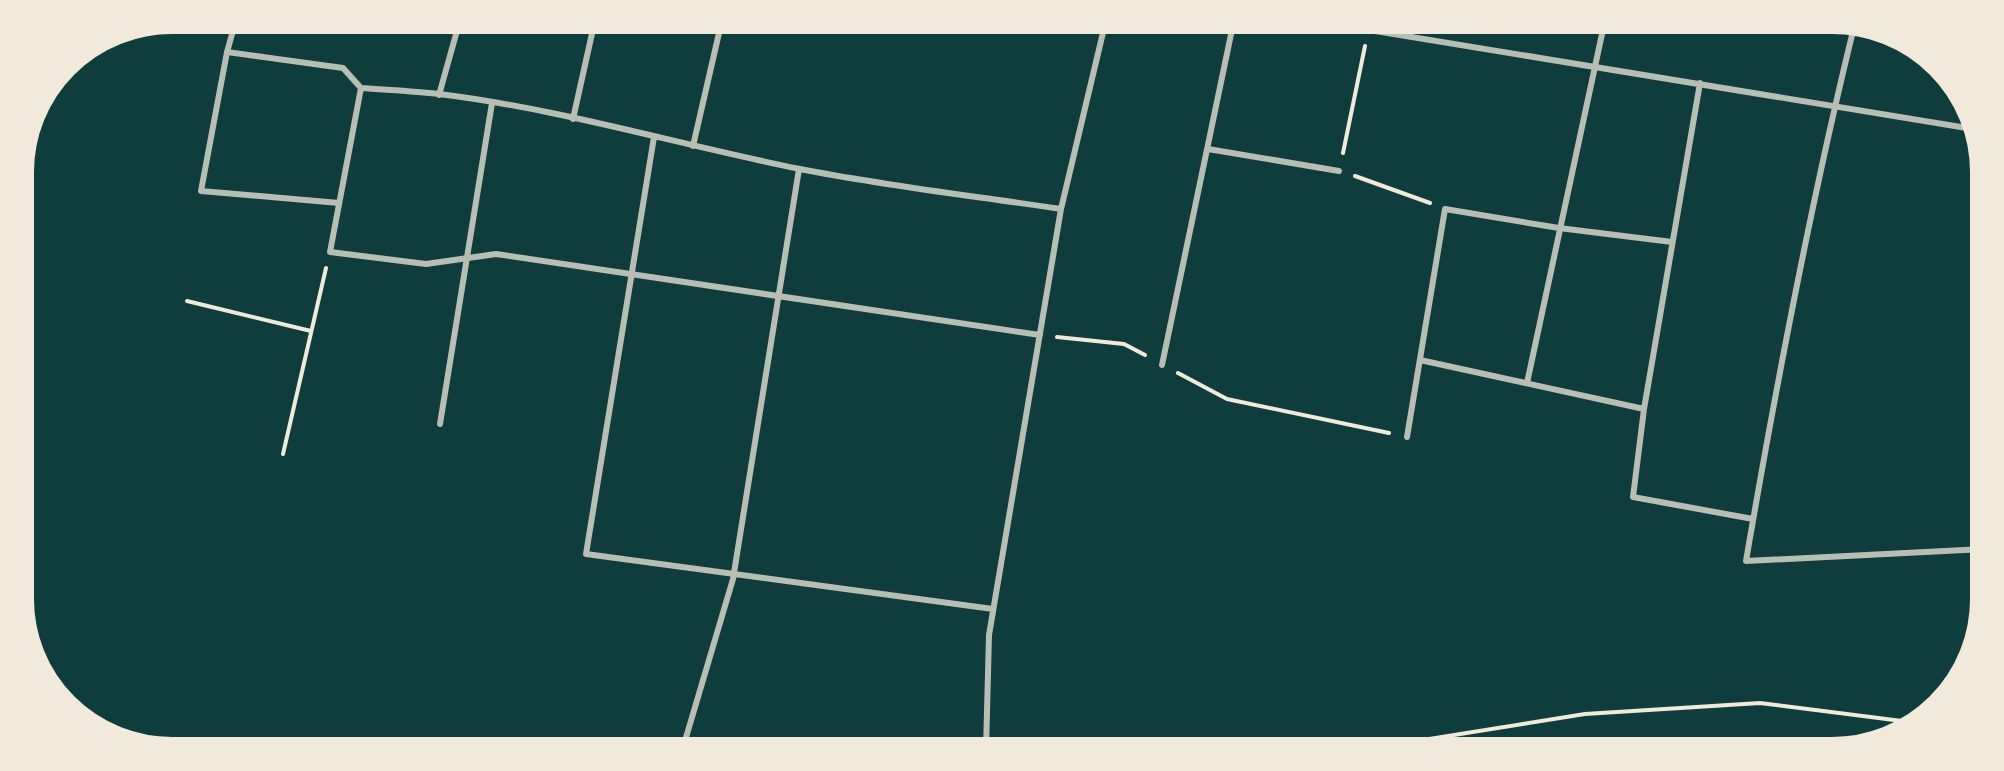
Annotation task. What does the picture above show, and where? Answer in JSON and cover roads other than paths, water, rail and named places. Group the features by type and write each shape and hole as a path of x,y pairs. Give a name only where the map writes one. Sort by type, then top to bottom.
{"street":[{"path":"233,30 201,190 339,203"},
{"path":"439,94 457,30"},
{"path":"573,119 594,30"},
{"path":"693,146 720,30"},
{"path":"986,741 989,635 993,609 1061,209 1104,30"},
{"path":"1162,365 1232,30"},
{"path":"1375,30 1967,128"},
{"path":"1527,383 1603,30"},
{"path":"1853,32 1834,106 1773,405 1746,561 1974,550"},
{"path":"227,52 343,68 362,88 439,94 492,103 799,169 1061,209"},
{"path":"1700,83 1644,409 1633,497 1753,519"},
{"path":"362,88 330,252 426,264 496,254 1040,335"},
{"path":"440,424 492,103"},
{"path":"654,137 586,554 993,609"},
{"path":"1208,149 1340,171"},
{"path":"685,741 734,574 799,169"},
{"path":"1407,437 1445,209 1559,228 1672,242"},
{"path":"1420,360 1644,409"}]}
